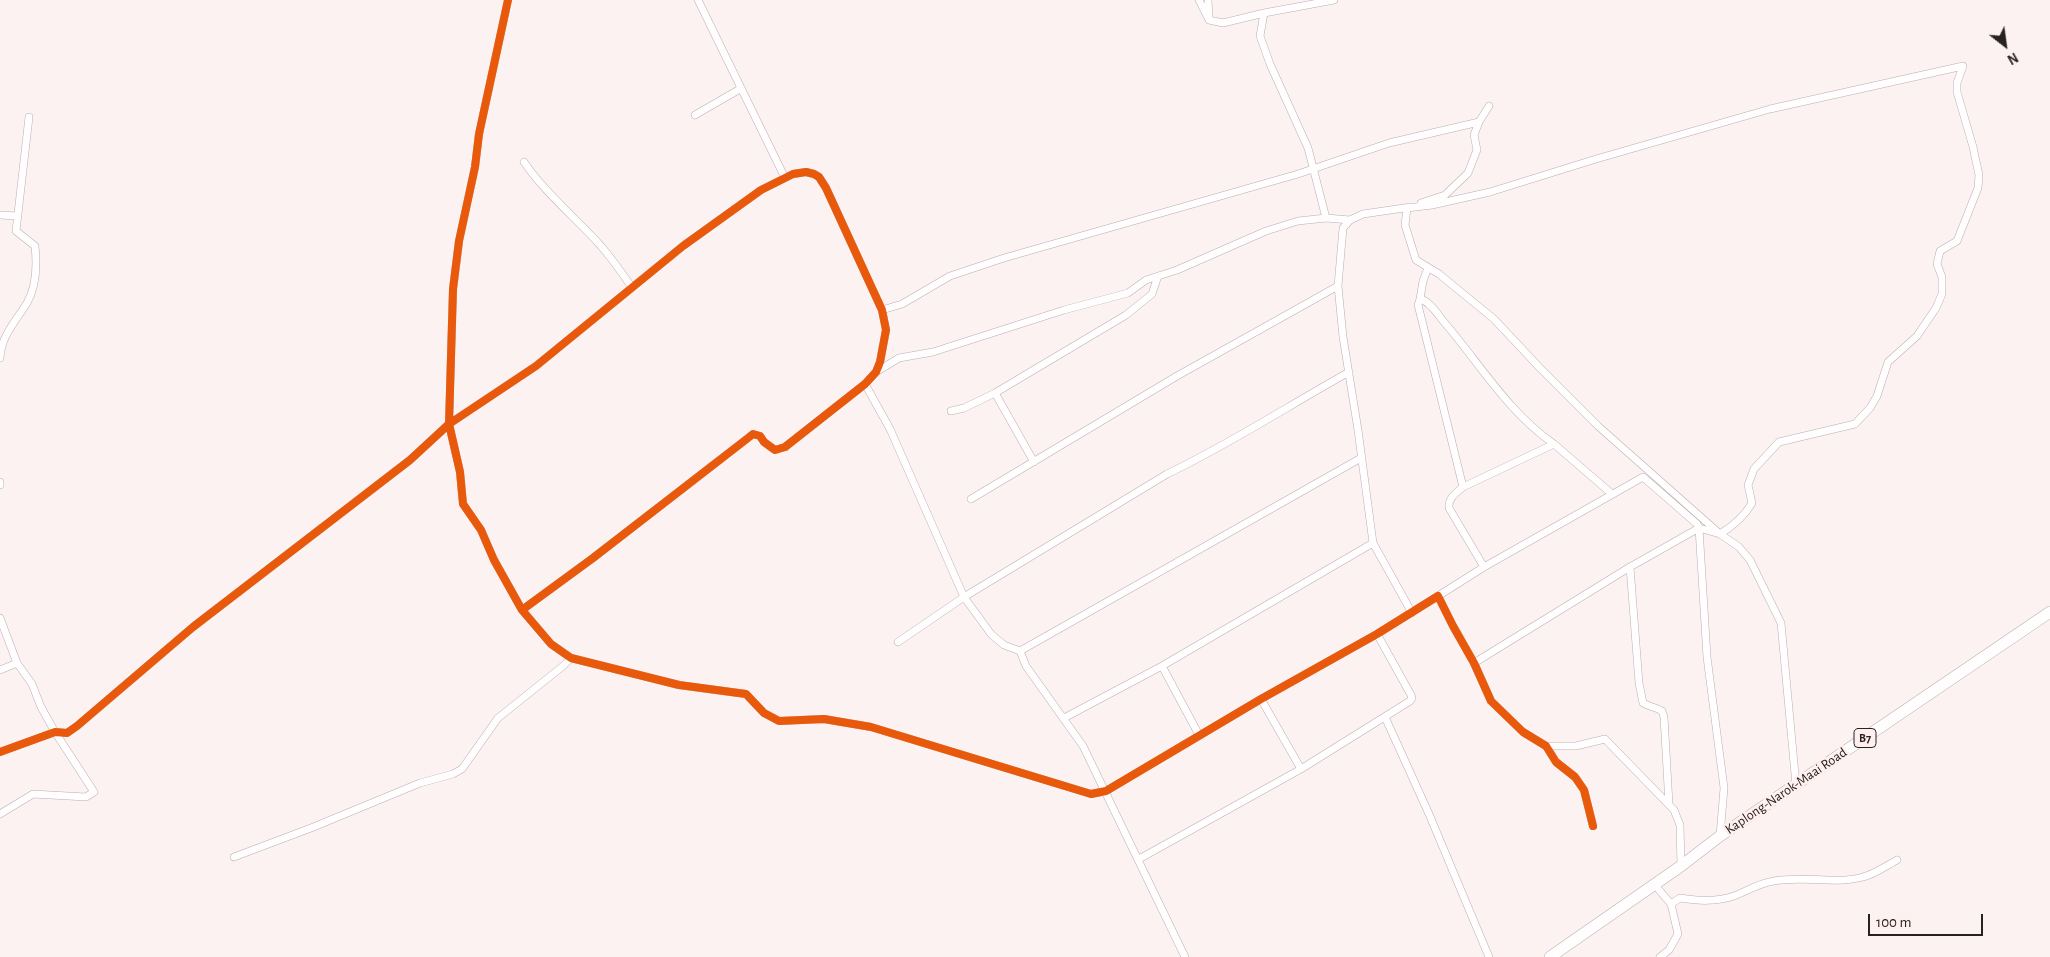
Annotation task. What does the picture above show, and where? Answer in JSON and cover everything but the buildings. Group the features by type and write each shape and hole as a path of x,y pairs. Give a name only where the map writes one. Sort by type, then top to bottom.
{"highway":[{"name":"Kaplong-Narok-Maai Road","path":"1550,957 1681,866 1720,836 2050,612"}],"street":[{"path":"508,0 479,134 459,241 453,289 449,424 460,472 463,504 481,530 494,560 522,610 551,644 571,658 679,685 746,694 764,713 779,721 824,719 871,727 1091,794 1106,791 1199,735 1412,613 1484,567 1643,477 1697,524 1699,528 1707,657 1724,788 1720,836"},
{"path":"698,0 785,178"},
{"path":"1199,0 1209,20"},
{"path":"1208,0 1209,20"},
{"path":"1209,20 1223,23 1334,0"},
{"path":"1264,13 1260,36 1270,64 1308,148 1326,218"},
{"path":"1412,613 1373,543 1338,286 1343,228 1350,220 1363,214 1432,205 1490,192 1596,159 1770,109 1963,66 1956,83 1957,92 1973,147 1979,175 1978,188 1957,241 1940,251 1937,264 1942,277 1942,294 1936,308 1917,336 1888,362 1877,396 1870,408 1856,424 1779,442 1754,469 1748,485 1752,503 1747,512 1720,534 1699,528 1630,567 1474,663"},
{"path":"695,115 740,89"},
{"path":"1407,208 1445,195 1468,173 1477,150 1474,135 1479,122 1490,106"},
{"path":"0,358 8,330 28,301 37,268 35,246 16,231 29,117"},
{"path":"882,310 902,304 950,276 1063,240 1313,169 1389,143 1479,122"},
{"path":"524,162 536,180 602,247 631,286"},
{"path":"0,752 55,732 67,733 77,726 193,626 410,460 449,424 536,366 631,286 683,246 761,190 793,174 806,172 819,177 882,310 886,330 880,362 876,372"},
{"path":"1407,208 1405,226 1416,260 1439,274 1494,319 1598,426 1720,534 1739,547 1750,560 1781,623 1796,785"},
{"path":"0,215 17,216"},
{"path":"522,610 593,558 753,434 760,436 764,442 775,450 785,447 865,384 876,372 899,358 933,352 1064,310 1128,293 1146,280 1177,270 1266,231 1298,220 1326,218 1350,220"},
{"path":"1428,268 1418,305 1463,487"},
{"path":"951,411 964,408 995,393 1126,315 1152,294 1158,276"},
{"path":"971,499 1177,376 1338,286"},
{"path":"1420,299 1427,301 1499,393 1529,424 1612,494"},
{"path":"898,642 964,597 1167,474 1224,445 1270,416 1349,372"},
{"path":"865,384 890,429 964,597 991,634 1004,644 1020,651 1026,666 1083,746 1185,957"},
{"path":"995,393 1034,462"},
{"path":"1484,567 1449,508 1448,502 1463,487 1554,444"},
{"path":"1020,651 1361,458"},
{"path":"1064,718 1162,666 1373,543"},
{"path":"1630,567 1639,683 1643,703 1648,706 1655,706 1662,711 1664,717 1669,804"},
{"path":"1438,596 1474,663 1491,700 1523,732 1546,746 1556,762 1575,777 1584,790 1593,826"},
{"path":"0,618 17,663 32,684 41,707 55,732 94,792 86,797 34,794 0,814"},
{"path":"1139,859 1301,769 1385,718 1412,698 1376,634"},
{"path":"234,857 420,783 453,774 462,769 498,718 571,658"},
{"path":"0,670 17,663"},
{"path":"1162,666 1199,735"},
{"path":"1261,699 1301,769"},
{"path":"1385,718 1429,814 1489,957"},
{"path":"1546,746 1576,746 1605,739 1674,810 1680,825 1681,866"},
{"path":"1671,904 1680,898 1700,901 1726,898 1774,880 1862,878 1897,860"},
{"path":"1654,884 1671,904 1678,934 1669,950 1660,957"}],"cycle path":[{"path":"508,0 479,134 475,167 459,241 453,289 449,424 460,472 463,504 481,530 494,560 522,610 551,644 571,658 679,685 746,694 764,713 779,721 824,719 871,727 1091,794 1106,791 1261,699 1377,634 1438,596 1474,663 1491,701 1523,732 1546,746 1556,762 1575,777 1584,790 1593,826"},
{"path":"0,752 55,732 67,733 77,726 193,627 410,460 449,424 536,366 683,246 761,190 793,174 806,172 819,177 826,188 882,310 886,330 880,362 876,372 865,384 785,447 775,450 764,442 760,436 753,434 593,558 522,610"}]}
